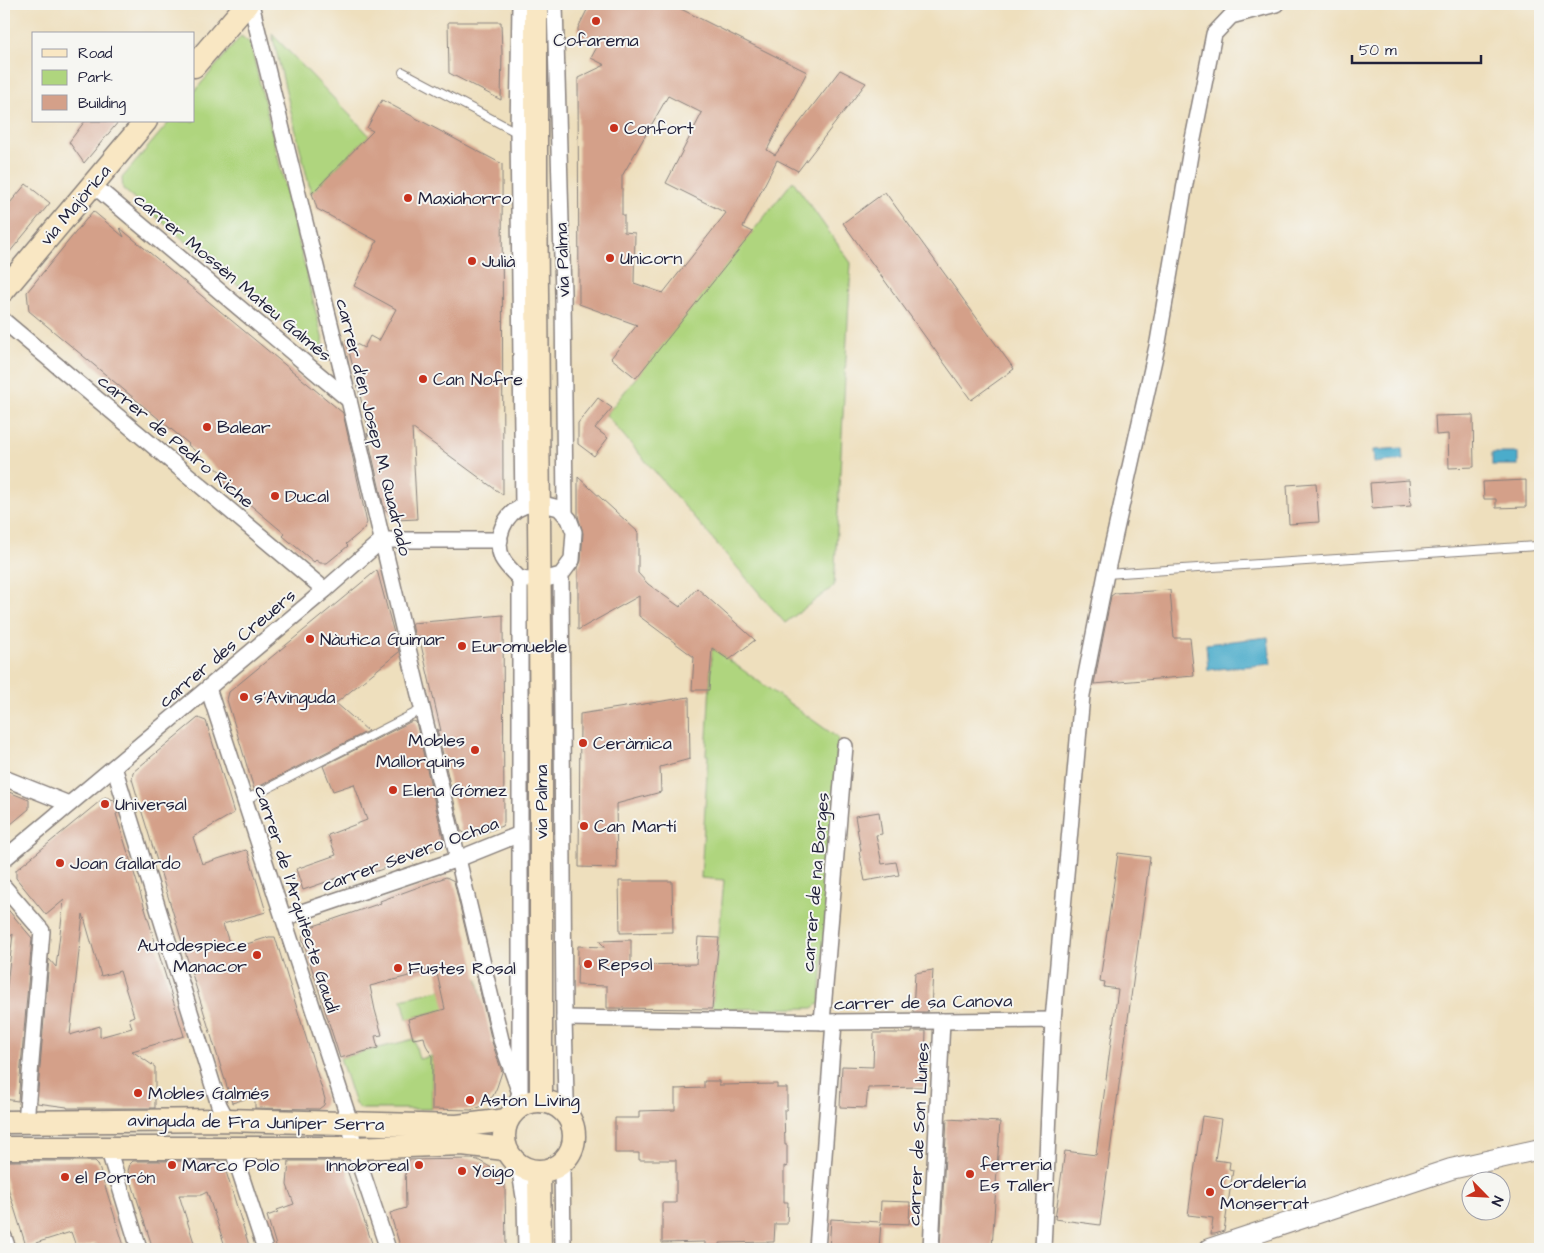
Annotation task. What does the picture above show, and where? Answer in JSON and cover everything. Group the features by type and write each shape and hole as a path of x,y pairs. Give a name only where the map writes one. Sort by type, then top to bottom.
{"main road":[{"path":"195,65 247,4"},
{"name":"via Palma","path":"538,5 531,504 540,578 541,1101"},
{"name":"via Majòrica","path":"4,290 145,122"},
{"path":"521,1162 553,1169 562,1163 570,1153 574,1133 568,1117 562,1109 541,1101 526,1103 514,1108 503,1139 521,1162 540,1249"},
{"name":"avinguda de Fra Juníper Serra","path":"15,1122 227,1120 458,1126 514,1108"},
{"name":"avinguda de Fra Juníper Serra","path":"4,1148 354,1148 462,1144 521,1162"}],"street":[{"name":"carrer d'en Josep M. Quadrado","path":"251,4 423,708 501,1040 514,1108"},
{"path":"1044,1249 1053,1020 1082,695 1106,574 1158,342 1191,149 1214,34 1231,16 1276,4"},
{"path":"531,504 518,133 538,5"},
{"name":"via Palma","path":"538,5 564,304 565,514"},
{"name":"carrer Mossèn Mateu Galmés","path":"92,184 349,400"},
{"name":"carrer de Pedro Riche","path":"4,320 325,590"},
{"path":"531,504 559,508 565,514 574,532 572,560 540,578 513,572 502,558 500,548 500,534 507,519 512,514 531,504"},
{"path":"382,540 500,540"},
{"name":"carrer des Creuers","path":"4,859 382,540"},
{"name":"via Palma","path":"514,1108 520,834 540,578"},
{"name":"via Palma","path":"540,578 568,1117"},
{"name":"carrer de l'Arquitecte Gaudí","path":"208,688 350,1122 354,1148 388,1249"},
{"name":"carrer de na Borges","path":"817,1249 828,1022 845,746"},
{"path":"114,767 219,1105 227,1120"},
{"path":"4,778 69,804"},
{"name":"carrer Severo Ochoa","path":"284,918 458,859 520,834"},
{"path":"4,887 42,931 15,1122"},
{"name":"carrer de sa Canova","path":"564,1018 828,1022 1053,1020"},
{"name":"carrer de Son Llunes","path":"931,1249 942,1021"},
{"path":"108,1148 139,1249"},
{"path":"232,1148 265,1249"},
{"path":"1209,1249 1451,1169 1540,1149"},
{"path":"521,1162 525,1203 526,1249"},
{"path":"562,1163 563,1249"},
{"path":"4,1237 8,1249"}],"lane":[{"path":"403,72 518,133"},
{"path":"1106,574 1537,546"},
{"path":"245,800 423,708"}],"green space":[{"path":"272,34 369,135 311,193"},
{"path":"241,36 250,43 325,349 323,352 318,352 123,189 122,178 169,122 195,122 195,91"},
{"path":"793,181 851,263 834,586 785,623 606,415"},
{"path":"712,648 838,738 820,1003 813,1008 712,1009 724,880 701,878"},
{"path":"478,980 482,1000 407,1019 402,999"},
{"path":"414,1039 419,1059 432,1056 432,1109 361,1109 355,1104 340,1058"}],"water":[{"path":"1402,448 1403,460 1374,463 1373,450"},
{"path":"1492,453 1518,453 1518,465 1492,465"},
{"path":"1268,637 1271,664 1208,670 1206,644"}],"building":[{"path":"590,4 671,4 807,72 767,150 775,155 840,70 866,83 798,171 777,160 743,227 753,232 636,378 611,358 637,325 579,304 578,78 605,65 591,58 598,45 578,36 578,28","holes":["668,96 702,113 666,183 726,213 663,293 634,283 635,233 624,232 622,176"]},
{"path":"448,22 501,22 501,100 449,73"},
{"path":"382,100 502,164 503,495 412,428 417,519 396,520 384,508 367,433 370,436 346,339 364,348 370,336 379,341 396,309 354,286 377,241 317,209 312,193 373,131 367,128"},
{"path":"84,122 118,122 84,163 69,142"},
{"path":"26,184 50,203 4,259 4,210"},
{"path":"885,192 1014,369 971,400 843,223"},
{"path":"93,211 124,237 120,228 343,413 367,523 363,530 346,544 348,546 327,563 320,563 316,560 314,562 283,536 285,534 223,482 227,477 29,311 27,292"},
{"path":"598,398 612,408 595,428 608,438 594,456 578,444 578,423"},
{"path":"1473,415 1474,467 1449,468 1448,434 1436,435 1435,416"},
{"path":"578,477 638,532 638,573 648,584 680,607 697,588 755,640 729,660 712,648 709,690 692,690 694,657 639,616 639,596 578,630 578,568 581,561 583,533 578,516"},
{"path":"1409,480 1411,506 1372,509 1370,483"},
{"path":"1526,480 1526,507 1496,508 1496,499 1484,499 1483,482"},
{"path":"1316,483 1319,522 1289,524 1287,485"},
{"path":"377,570 399,652 336,703 368,731 254,789 227,700 229,692"},
{"path":"1170,590 1174,638 1190,638 1194,676 1094,684 1111,596 1115,593"},
{"path":"503,615 504,822 502,826 472,837 461,831 437,729 441,731 419,636 415,639 412,623"},
{"path":"689,697 690,759 660,767 661,792 616,804 617,868 579,867 580,714"},
{"path":"198,718 206,721 234,813 193,837 202,864 246,850 248,852 266,912 223,924 231,949 269,937 275,937 325,1099 324,1105 319,1109 255,1108 255,1096 232,1103 140,806 132,779 133,772"},
{"path":"412,721 416,722 444,842 440,848 369,874 366,868 303,890 296,869 336,855 328,835 367,820 354,784 333,791 323,766"},
{"path":"4,790 29,800 29,809 4,830"},
{"path":"105,797 114,800 118,813 116,814 184,1036 132,1051 155,1067 155,1108 67,1108 37,1103 49,959 56,967 64,900 46,915 16,878 16,870","holes":["83,914 101,976 120,971 134,1016 129,1018 132,1028 100,1037 100,1026 70,1035"]},
{"path":"879,812 882,834 876,835 882,864 896,862 899,875 865,881 859,852 861,851 855,816"},
{"path":"1118,853 1150,857 1100,1225 1055,1219 1065,1151 1096,1155 1118,989 1104,987 1105,982 1100,981"},
{"path":"446,877 454,881 492,1042 502,1072 493,1096 480,1107 471,1110 432,1109 432,1056 424,1037 413,1039 408,1019 445,1009 436,969 370,986 382,1035 375,1036 378,1048 340,1058 302,937 305,929 381,903 380,901"},
{"path":"619,881 672,881 673,932 620,933"},
{"path":"4,905 32,938 18,1101 4,1099 4,1010 13,934 4,941"},
{"path":"698,937 719,938 712,1009 607,1008 607,986 577,985 578,946 605,947 599,941 631,940 631,965 696,964"},
{"path":"933,970 931,1009 928,1009 927,1012 913,1012 915,973"},
{"path":"912,1031 926,1031 924,1087 868,1088 866,1108 840,1107 842,1066 873,1067 874,1033 912,1033"},
{"path":"704,1081 719,1081 719,1085 777,1084 777,1088 787,1088 787,1110 784,1110 787,1167 784,1166 784,1202 788,1202 787,1224 775,1224 774,1242 720,1243 720,1246 705,1246 705,1242 662,1243 662,1203 676,1203 676,1160 639,1160 639,1153 615,1153 615,1118 639,1118 639,1111 675,1110 675,1089 704,1088"},
{"name":"Cordelería Monserrat","path":"1202,1116 1221,1119 1215,1160 1230,1162 1229,1169 1233,1170 1224,1231 1215,1234 1211,1234 1213,1218 1188,1215"},
{"name":"ferreria Es Taller","path":"947,1119 1000,1122 992,1249 940,1249"},
{"path":"405,1160 478,1160 495,1170 505,1187 506,1249 401,1249 390,1213 406,1208"},
{"path":"4,1161 95,1161 98,1164 125,1249 97,1249 96,1243 77,1249 71,1232 26,1246 4,1175"},
{"path":"133,1161 220,1161 224,1165 250,1249 226,1249 207,1192 201,1195 179,1195 196,1249 153,1249 128,1171"},
{"path":"289,1161 342,1161 345,1164 374,1249 277,1249 267,1216 294,1204 287,1185"},
{"path":"881,1201 910,1202 909,1224 881,1223 879,1249 829,1249 831,1219 880,1222"}],"place":[{"name":"Cofarema","path":"596,21"},
{"name":"Confort","path":"614,128"},
{"name":"Maxiahorro","path":"408,198"},
{"name":"Unicorn","path":"610,258"},
{"name":"Julià","path":"472,261"},
{"name":"Can Nofre","path":"423,379"},
{"name":"Balear","path":"207,427"},
{"name":"Ducal","path":"275,496"},
{"name":"Nàutica Guimar","path":"310,639"},
{"name":"Euromueble","path":"462,646"},
{"name":"s'Avinguda","path":"244,697"},
{"name":"Ceràmica","path":"583,743"},
{"name":"Mobles Mallorquins","path":"475,750"},
{"name":"Elena Gómez","path":"393,790"},
{"name":"Universal","path":"105,804"},
{"name":"Can Martí","path":"584,826"},
{"name":"Joan Gallardo","path":"60,863"},
{"name":"Autodespiece Manacor","path":"257,955"},
{"name":"Repsol","path":"588,964"},
{"name":"Fustes Rosal","path":"398,968"},
{"name":"Mobles Galmés","path":"138,1093"},
{"name":"Aston Living","path":"470,1100"},
{"name":"Marco Polo","path":"172,1165"},
{"name":"Innoboreal","path":"419,1165"},
{"name":"Yoigo","path":"462,1171"},
{"name":"ferreria Es Taller","path":"970,1174"},
{"name":"el Porrón","path":"65,1177"},
{"name":"Cordelería Monserrat","path":"1210,1192"}]}
